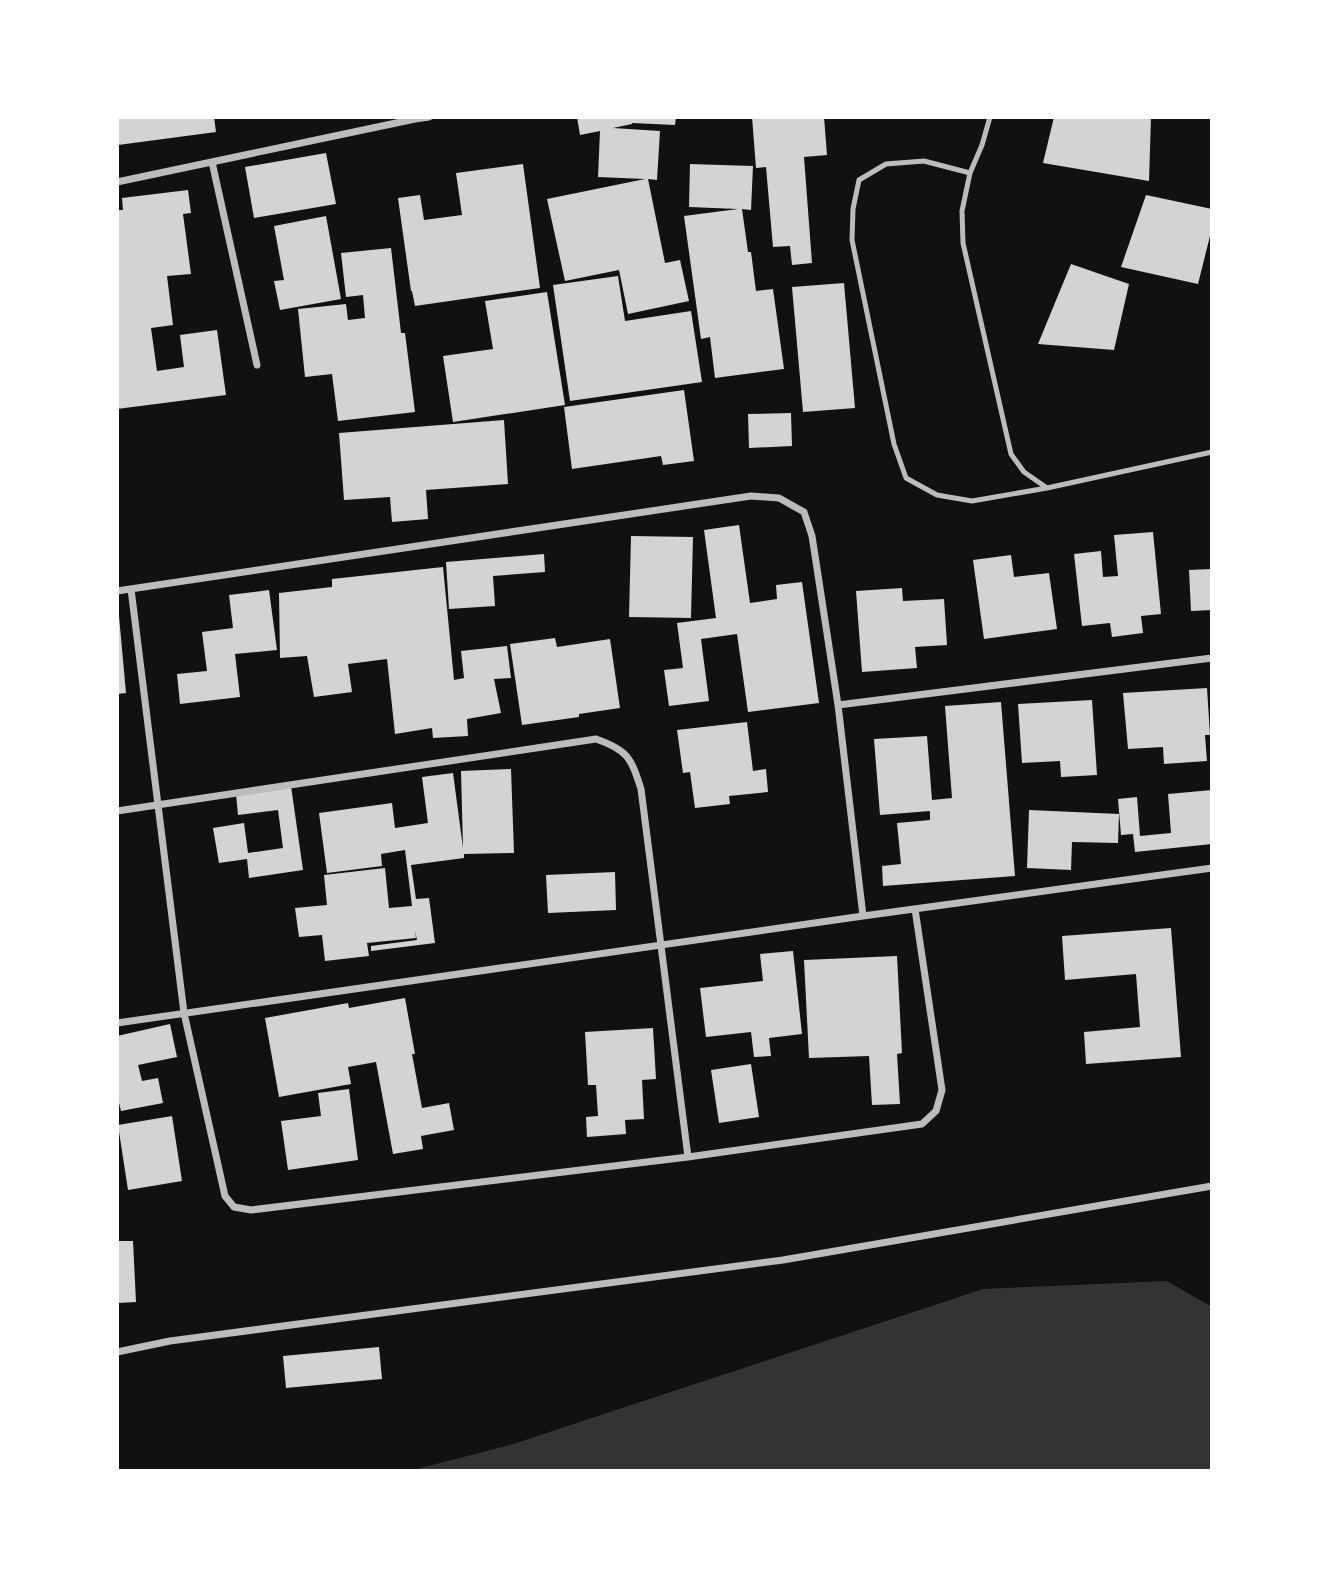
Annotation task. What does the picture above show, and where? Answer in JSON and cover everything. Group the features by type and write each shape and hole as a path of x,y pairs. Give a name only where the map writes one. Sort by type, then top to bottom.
{"street":[{"path":"117,182 429,117"},
{"path":"212,162 257,365"},
{"path":"117,592 751,496 779,498 804,512 812,536 838,705 863,916"},
{"path":"131,589 184,1013 225,1196 234,1207 242,1209 278,1206 688,1157 922,1124 936,1111 942,1090 915,909"},
{"path":"838,705 1212,658"},
{"path":"117,811 596,739 616,746 632,761 641,789 688,1157"},
{"path":"117,1023 660,944 1212,868"},
{"path":"117,1352 183,1339 783,1260 1212,1186"}],"lane":[{"path":"990,117 970,173 962,211 963,243 1011,454 1024,472 1047,488"},
{"path":"970,173 924,160 886,164 859,180 853,209 852,240 894,444 906,478 937,495 972,500 1047,488 1212,452"}],"shaded area":[{"path":"1167,1281 1212,1307 1212,1471 409,1471 510,1445 983,1289"}],"building":[{"path":"117,117 214,117 216,132 118,145"},
{"path":"577,117 676,117 675,125 632,123 613,128 660,131 657,180 648,179 665,263 680,260 689,301 628,314 619,270 565,281 547,199 645,179 598,177 600,131 580,135"},
{"path":"752,117 824,117 827,155 804,157 812,263 792,265 790,246 773,247 766,167 756,168"},
{"path":"1054,117 1151,117 1149,181 1043,163"},
{"path":"326,153 336,204 254,218 245,167"},
{"path":"523,164 540,288 415,306 398,198 420,195 424,220 462,215 456,173"},
{"path":"690,164 753,166 751,210 742,209 748,252 751,252 756,291 773,289 784,369 715,378 710,337 701,339 684,216 738,209 689,207"},
{"path":"188,190 191,213 183,214 191,274 167,276 173,325 151,328 157,371 184,367 180,335 217,330 226,395 117,409 117,210 123,210 122,198"},
{"path":"1146,195 1212,209 1212,228 1198,284 1121,267"},
{"path":"326,216 341,299 280,310 274,281 284,280 274,226"},
{"path":"391,248 401,333 405,333 415,412 338,421 332,374 305,377 298,309 346,304 348,320 365,318 363,295 346,297 341,253"},
{"path":"1071,264 1129,284 1114,350 1038,344"},
{"path":"618,276 625,321 691,311 702,382 570,401 553,285"},
{"path":"844,283 855,408 803,412 792,287"},
{"path":"547,292 565,405 453,422 443,356 493,349 485,301"},
{"path":"684,390 694,461 663,465 661,456 572,469 564,407"},
{"path":"791,413 792,446 749,448 748,414"},
{"path":"504,420 508,484 426,490 428,519 392,522 390,497 344,500 339,433"},
{"path":"739,525 750,603 777,599 776,585 802,582 819,703 748,712 737,634 701,639 709,701 669,706 664,670 683,668 677,623 716,618 704,530"},
{"path":"1153,532 1161,614 1141,616 1143,633 1112,637 1110,623 1082,626 1074,554 1101,551 1103,577 1118,576 1114,535"},
{"path":"631,536 693,537 691,618 629,617"},
{"path":"544,554 545,572 493,576 495,606 449,609 446,562"},
{"path":"1011,555 1014,577 1049,573 1057,629 984,639 973,560"},
{"path":"443,567 454,680 464,678 461,651 507,646 511,678 494,679 501,713 467,719 468,736 433,738 432,728 395,734 387,659 348,664 352,692 314,697 307,656 280,658 279,593 332,587 332,579"},
{"path":"1212,569 1212,610 1191,611 1189,570"},
{"path":"902,588 903,601 944,599 947,645 915,647 917,668 862,672 856,591"},
{"path":"269,590 277,650 235,654 240,697 180,704 177,674 207,671 202,632 233,628 229,595"},
{"path":"117,616 126,693 117,694"},
{"path":"555,638 557,647 610,639 620,708 522,725 510,644"},
{"path":"1207,688 1210,735 1205,735 1207,761 1164,764 1163,747 1128,749 1123,693"},
{"path":"1092,700 1097,775 1061,777 1060,761 1022,763 1018,704"},
{"path":"1001,702 1015,876 883,886 882,866 901,864 897,823 930,820 930,811 880,815 874,739 927,736 932,800 952,798 945,706"},
{"path":"747,722 753,771 766,769 768,792 729,796 730,804 695,808 690,772 683,773 677,730"},
{"path":"511,769 514,853 464,854 464,858 411,865 416,899 429,898 435,943 371,951 371,946 417,940 415,931 416,938 367,943 369,956 325,961 322,935 299,937 295,908 327,905 324,875 385,868 389,908 412,906 405,850 381,854 382,866 327,873 319,813 392,803 395,828 428,823 422,777 453,773 463,848 461,771"},
{"path":"291,786 303,870 249,878 247,859 219,863 213,828 244,823 248,853 283,848 278,810 238,815 236,794"},
{"path":"1212,790 1212,844 1135,852 1133,834 1121,835 1118,799 1137,797 1140,836 1171,833 1168,794"},
{"path":"1029,810 1119,814 1118,843 1072,842 1071,870 1027,868"},
{"path":"615,872 616,910 548,913 546,875"},
{"path":"1171,928 1181,1057 1086,1064 1084,1032 1140,1027 1136,974 1065,980 1062,936"},
{"path":"793,951 802,1034 769,1038 771,1056 754,1057 751,1032 706,1037 700,988 763,981 760,954"},
{"path":"897,956 902,1053 897,1054 900,1104 872,1105 869,1056 809,1058 804,960"},
{"path":"405,998 422,1108 449,1103 454,1130 421,1136 423,1149 393,1154 376,1062 348,1067 351,1084 279,1097 265,1018 348,1003 349,1008"},
{"path":"170,1024 177,1057 138,1065 142,1081 158,1078 163,1103 121,1111 117,1095 117,1036"},
{"path":"653,1028 656,1079 642,1080 644,1119 625,1120 626,1134 587,1137 586,1117 598,1116 596,1085 588,1085 585,1032"},
{"path":"751,1064 759,1117 719,1123 711,1070"},
{"path":"349,1089 358,1160 288,1170 281,1121 321,1116 318,1093"},
{"path":"172,1116 182,1181 128,1190 118,1125"},
{"path":"117,1241 133,1241 136,1302 117,1303"},
{"path":"379,1347 382,1379 286,1388 283,1356"}]}
